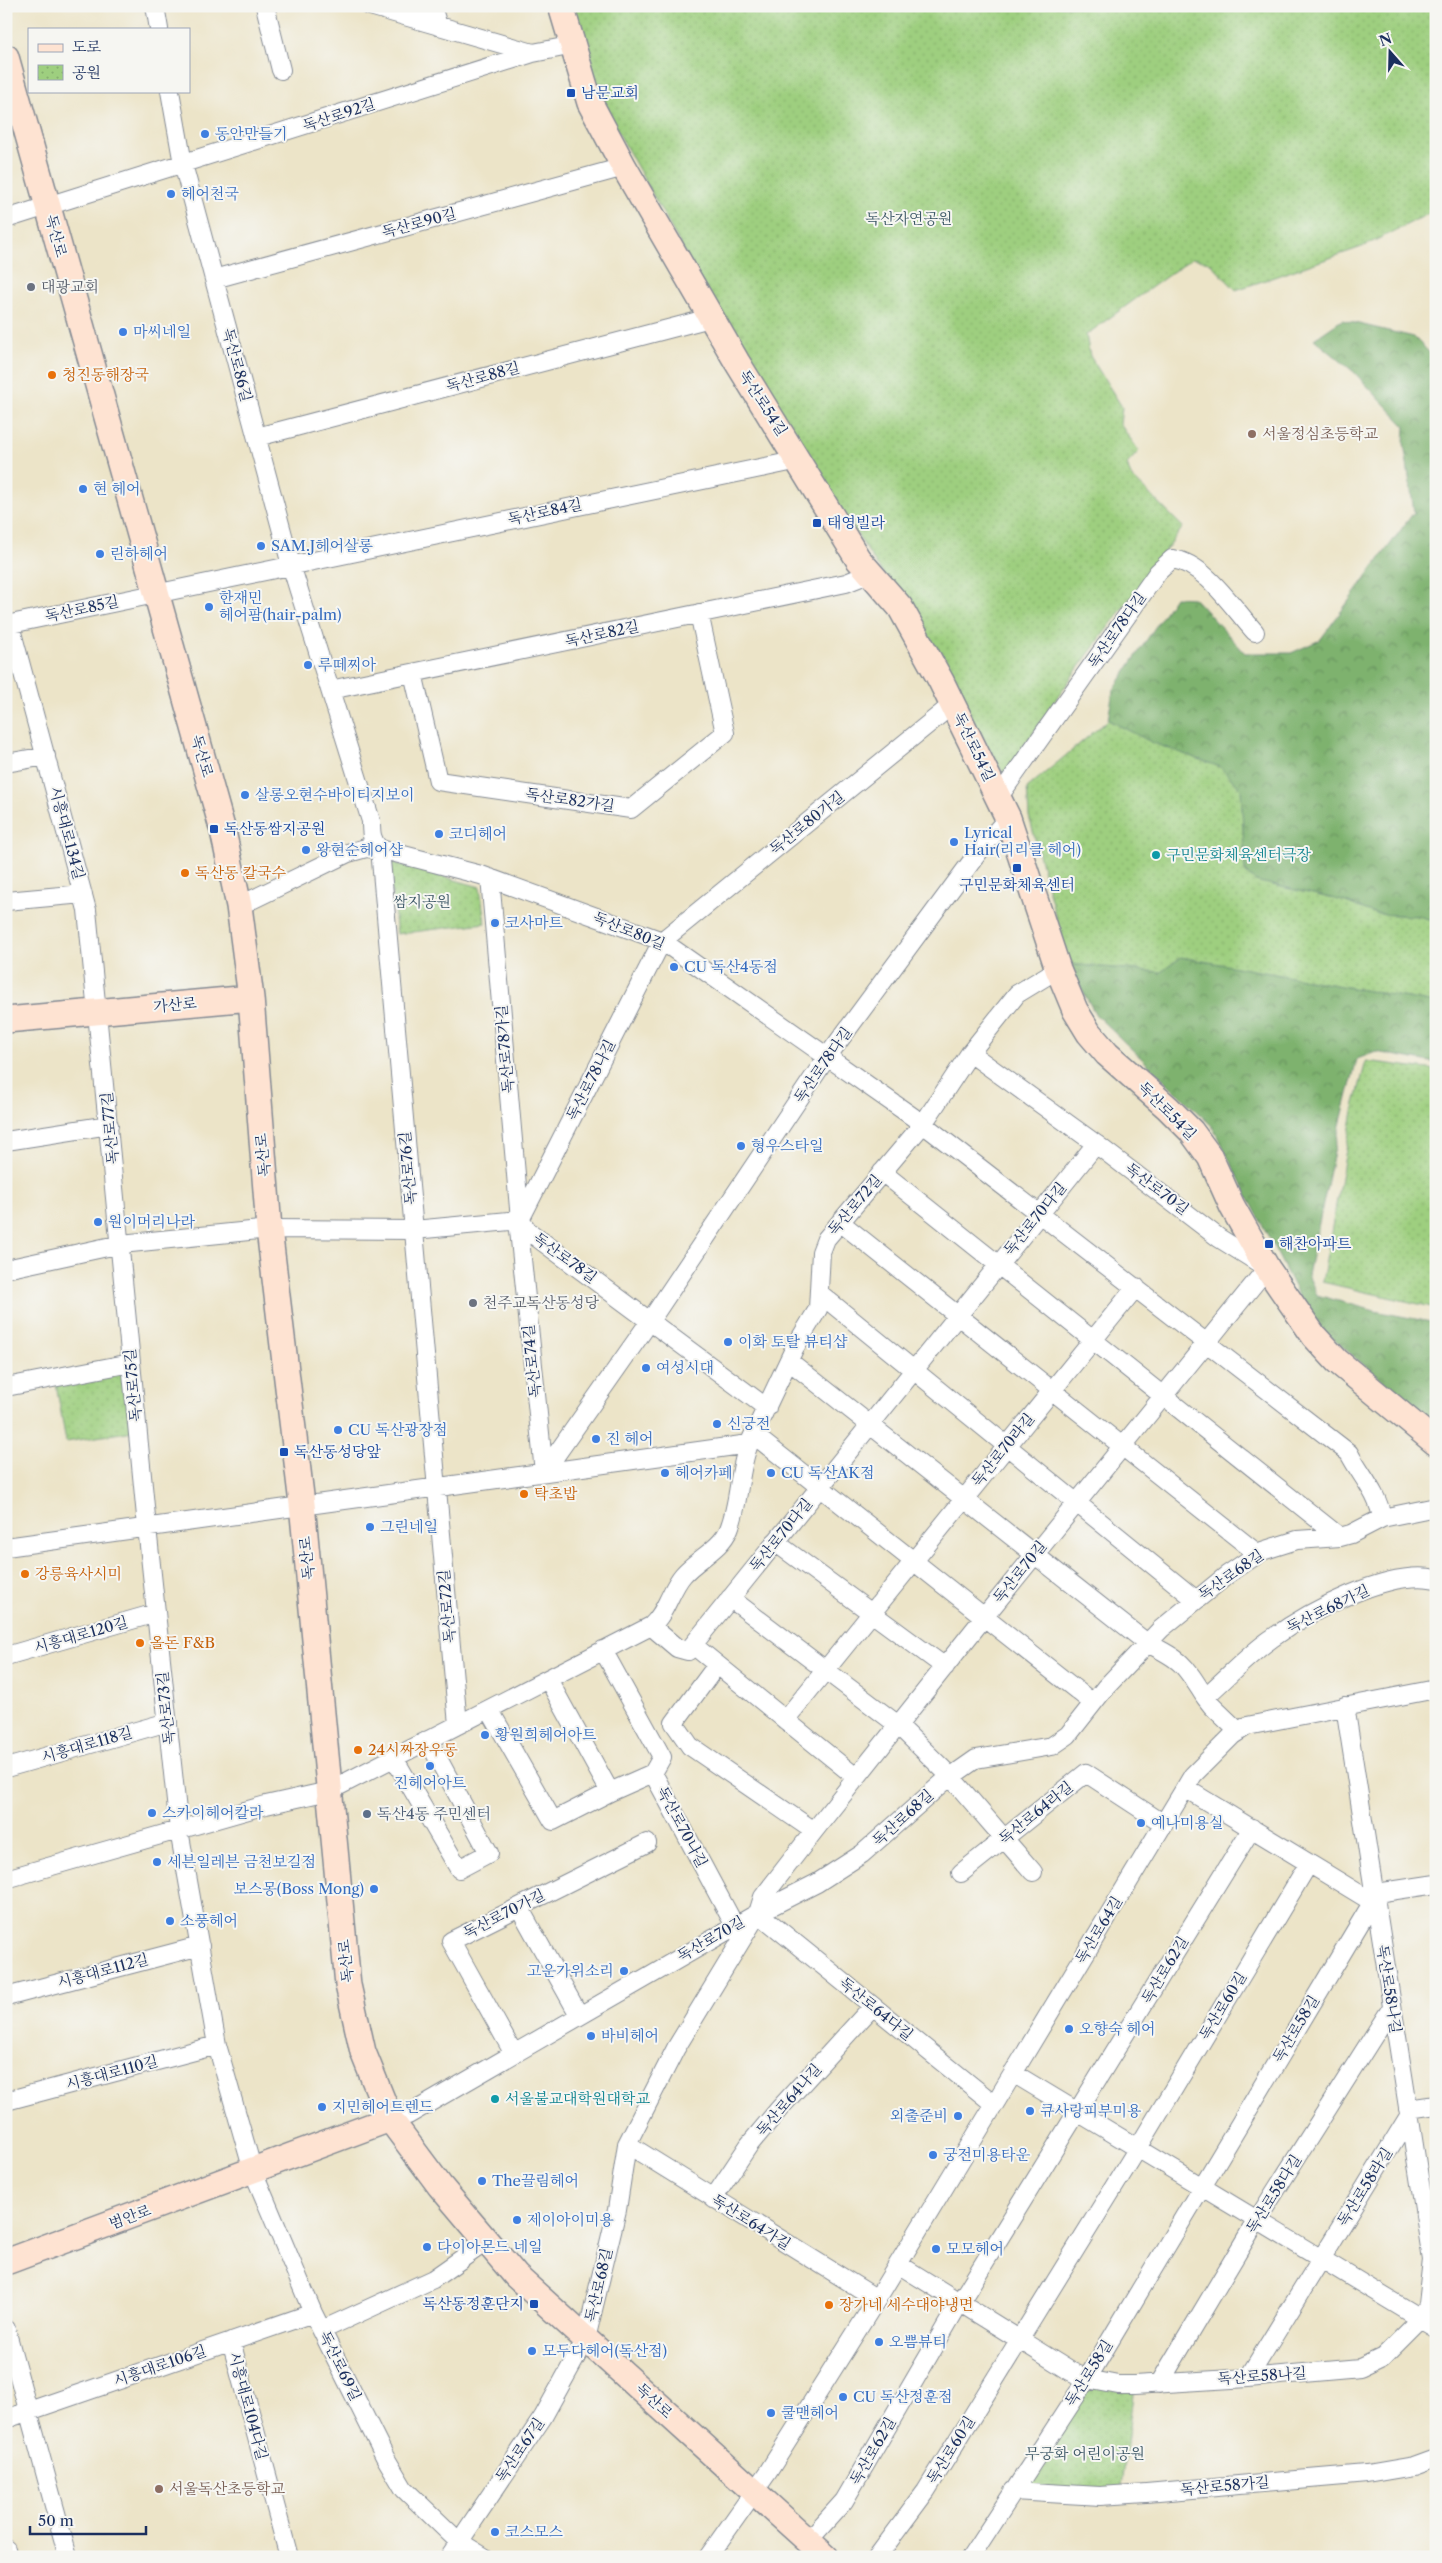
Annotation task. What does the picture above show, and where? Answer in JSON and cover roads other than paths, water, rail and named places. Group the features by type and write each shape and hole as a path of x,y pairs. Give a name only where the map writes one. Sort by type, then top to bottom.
{"main road":[{"name":"독산로54길","path":"561,6 590,103 624,167 710,318 799,460 858,559 900,607 953,704 1003,808 1058,969 1075,1010 1089,1034 1106,1054 1179,1119 1210,1157 1232,1206 1267,1268 1314,1336 1337,1361 1436,1443"},
{"name":"독산로","path":"6,57 223,832 239,906 251,998 269,1229 302,1504 348,1985 363,2052 390,2119 440,2186 516,2276 817,2549"},
{"name":"가산로","path":"6,1020 251,998"},
{"name":"범안로","path":"6,2262 390,2119"}],"street":[{"path":"155,6 159,28"},
{"path":"265,6 282,70"},
{"path":"370,6 533,53"},
{"path":"432,6 438,26"},
{"name":"독산로92길","path":"6,218 533,53 574,46"},
{"name":"독산로86길","path":"170,92 183,164 291,565"},
{"name":"독산로90길","path":"214,279 624,167"},
{"name":"독산로88길","path":"257,437 710,318"},
{"name":"독산로84길","path":"155,592 799,460"},
{"name":"독산로78다길","path":"650,1321 828,1057 983,846 1003,808 1158,572 1172,559 1185,560 1202,571 1255,632"},
{"path":"291,565 371,821 374,843 380,849"},
{"name":"독산로82길","path":"330,690 846,583 872,573"},
{"name":"독산로85길","path":"46,756 8,625 155,592"},
{"name":"독산로82가길","path":"412,673 438,781 631,809 724,733 699,614"},
{"name":"독산로80가길","path":"662,941 953,704"},
{"path":"6,763 46,756"},
{"name":"시흥대로134길","path":"6,901 83,894 46,756"},
{"name":"독산로80길","path":"239,906 348,853 366,848 380,849 490,878 662,941 923,1124"},
{"name":"독산로76길","path":"380,849 437,1487"},
{"name":"독산로78가길","path":"490,878 520,1220"},
{"path":"83,894 88,910 99,1012"},
{"name":"독산로78나길","path":"520,1220 662,941"},
{"name":"독산로72길","path":"329,1790 651,1626 660,1618 674,1588 684,1574 710,1552 729,1530 744,1457 751,1439 789,1361 818,1308 821,1252 826,1239 923,1124 970,1053 1017,994 1058,969"},
{"name":"독산로77길","path":"99,1012 121,1244"},
{"name":"독산로70길","path":"390,2119 408,2115 758,1913 763,1896 814,1831 985,1616 1267,1268 1219,1238 1096,1144 970,1053"},
{"path":"923,1124 1208,1342 1349,1453 1360,1475 1377,1497 1382,1518"},
{"path":"6,1141 109,1125"},
{"name":"독산로70다길","path":"693,1645 1096,1144"},
{"path":"882,1172 1340,1537"},
{"name":"독산로78길","path":"269,1229 414,1230 520,1220 528,1231 767,1408"},
{"name":"독산로74길","path":"520,1220 519,1230 544,1472"},
{"path":"840,1222 1258,1554"},
{"path":"6,1269 121,1244 269,1229"},
{"name":"독산로75길","path":"121,1244 147,1527"},
{"name":"독산로70라길","path":"785,1720 1136,1287"},
{"path":"820,1293 1196,1600"},
{"path":"544,1472 650,1321"},
{"path":"789,1361 1147,1643 1176,1658 1186,1667 1212,1706 1238,1732"},
{"path":"6,1387 131,1363"},
{"path":"6,1547 302,1504 544,1472 751,1439 820,1486"},
{"name":"독산로70길","path":"820,1486 1093,1702"},
{"name":"독산로72길","path":"437,1487 458,1725"},
{"name":"독산로68길","path":"586,2339 617,2210 626,2144 676,2048 758,1913 817,1883 862,1854 950,1776 976,1759 1052,1746 1068,1735 1093,1702 1147,1643 1196,1600 1258,1554 1297,1540 1340,1537 1351,1534 1382,1518 1436,1507"},
{"name":"독산로73길","path":"147,1527 179,1830 218,2045"},
{"path":"775,1542 944,1667"},
{"name":"독산로68가길","path":"1205,1697 1270,1639 1306,1617 1347,1596 1384,1582 1420,1578 1436,1579"},
{"path":"730,1598 898,1725 950,1776 1033,1872"},
{"name":"시흥대로120길","path":"6,1656 156,1613"},
{"path":"651,1626 677,1648 688,1651 693,1645 856,1778"},
{"name":"독산로70나길","path":"603,1650 662,1757 653,1773 735,1926"},
{"path":"718,1665 674,1723 690,1746 814,1831"},
{"path":"548,1679 610,1792"},
{"name":"독산로64길","path":"708,2557 753,2492 877,2299 1193,1775 1238,1732 1248,1726 1436,1689"},
{"name":"독산로58나길","path":"1086,2379 1118,2385 1159,2384 1360,2368 1383,2357 1428,2324 1427,2304 1432,2260 1346,1706"},
{"path":"489,1709 553,1821 653,1773"},
{"name":"시흥대로118길","path":"6,1768 168,1722"},
{"path":"394,1758 458,1869 488,1853 428,1740"},
{"name":"독산로64라길","path":"961,1873 1086,1773 1164,1824"},
{"path":"1185,1788 1366,1898 1375,1898 1383,1892 1436,1884"},
{"path":"6,1879 329,1790"},
{"name":"독산로62길","path":"817,2549 960,2302 1252,1828"},
{"name":"독산로70가길","path":"514,2054 451,1941 646,1843"},
{"name":"독산로60길","path":"877,2557 926,2491 1138,2148 1309,1863"},
{"name":"독산로58길","path":"972,2557 1086,2379 1375,1898"},
{"path":"519,1907 579,2015"},
{"name":"독산로64다길","path":"758,1913 994,2104"},
{"name":"시흥대로112길","path":"6,1996 200,1946"},
{"name":"독산로64나길","path":"713,2199 750,2145 779,2109 873,2006"},
{"name":"독산로58다길","path":"1159,2384 1257,2220 1392,2007"},
{"path":"218,2045 253,2171"},
{"name":"시흥대로110길","path":"6,2101 218,2045"},
{"path":"1013,2073 1428,2324"},
{"path":"1409,2112 1436,2105"},
{"name":"독산로58라길","path":"1248,2378 1409,2112"},
{"name":"독산로64가길","path":"626,2144 877,2299"},
{"name":"독산로69길","path":"253,2171 314,2313 384,2457 404,2489 458,2541 484,2557"},
{"path":"322,2330 433,2279 486,2241"},
{"path":"898,2264 1070,2371 1086,2379"},
{"name":"시흥대로106길","path":"6,2419 314,2313"},
{"path":"6,2328 68,2557"},
{"name":"독산로67길","path":"449,2557 543,2417 586,2339"},
{"name":"시흥대로104다길","path":"231,2341 289,2557"},
{"name":"독산로58가길","path":"1013,2491 1100,2496 1146,2493 1367,2474 1414,2466 1436,2458"},
{"path":"6,2549 8,2557"}],"place":[{"name":"남문교회","path":"571,93"},
{"name":"동안만들기","path":"205,134"},
{"name":"헤어천국","path":"171,194"},
{"name":"대광교회","path":"31,287"},
{"name":"마씨네일","path":"123,332"},
{"name":"청진동해장국","path":"52,375"},
{"name":"서울정심초등학교","path":"1252,434"},
{"name":"현 헤어","path":"83,489"},
{"name":"태영빌라","path":"817,523"},
{"name":"SAM.J헤어살롱","path":"261,546"},
{"name":"린하헤어","path":"100,554"},
{"name":"한재민 헤어팜(hair-palm)","path":"209,607"},
{"name":"루떼찌아","path":"308,665"},
{"name":"살롱오현수바이티지보이","path":"245,795"},
{"name":"독산동쌈지공원","path":"214,829"},
{"name":"코디헤어","path":"439,834"},
{"name":"Lyrical Hair(리리클 헤어)","path":"954,842"},
{"name":"왕현순헤어샵","path":"306,850"},
{"name":"구민문화체육센터극장","path":"1156,855"},
{"name":"구민문화체육센터","path":"1017,868"},
{"name":"독산동 칼국수","path":"185,873"},
{"name":"코사마트","path":"495,923"},
{"name":"CU 독산4동점","path":"674,967"},
{"name":"형우스타일","path":"741,1146"},
{"name":"원이머리나라","path":"98,1222"},
{"name":"해찬아파트","path":"1269,1244"},
{"name":"천주교독산동성당","path":"473,1303"},
{"name":"이화 토탈 뷰티샵","path":"728,1342"},
{"name":"여성시대","path":"646,1368"},
{"name":"신궁전","path":"717,1424"},
{"name":"CU 독산광장점","path":"338,1430"},
{"name":"진 헤어","path":"596,1439"},
{"name":"독산동성당앞","path":"284,1452"},
{"name":"헤어카페","path":"665,1473"},
{"name":"CU 독산AK점","path":"771,1473"},
{"name":"탁초밥","path":"524,1494"},
{"name":"그린네일","path":"370,1527"},
{"name":"강릉육사시미","path":"25,1574"},
{"name":"올돈 F&B","path":"140,1643"},
{"name":"황원희헤어아트","path":"485,1735"},
{"name":"24시짜장우동","path":"358,1750"},
{"name":"진헤어아트","path":"430,1766"},
{"name":"스카이헤어칼라","path":"152,1813"},
{"name":"독산4동 주민센터","path":"367,1814"},
{"name":"예나미용실","path":"1141,1823"},
{"name":"세븐일레븐 금천보길점","path":"157,1862"},
{"name":"보스몽(Boss Mong)","path":"374,1889"},
{"name":"소풍헤어","path":"170,1921"},
{"name":"고운가위소리","path":"624,1971"},
{"name":"오향숙 헤어","path":"1069,2029"},
{"name":"바비헤어","path":"591,2036"},
{"name":"서울불교대학원대학교","path":"495,2099"},
{"name":"지민헤어트렌드","path":"322,2107"},
{"name":"큐사랑피부미용","path":"1030,2111"},
{"name":"외출준비","path":"958,2116"},
{"name":"궁전미용타운","path":"933,2155"},
{"name":"The끌림헤어","path":"482,2181"},
{"name":"제이아이미용","path":"517,2220"},
{"name":"다이아몬드 네일","path":"427,2247"},
{"name":"모모헤어","path":"936,2249"},
{"name":"독산동정훈단지","path":"534,2304"},
{"name":"장가네 세수대야냉면","path":"829,2305"},
{"name":"오쁨뷰티","path":"879,2342"},
{"name":"모두다헤어(독산점)","path":"532,2351"},
{"name":"CU 독산정훈점","path":"843,2397"},
{"name":"쿨맨헤어","path":"771,2413"},
{"name":"서울독산초등학교","path":"159,2489"},
{"name":"코스모스","path":"495,2532"}],"park label":[{"name":"독산자연공원","path":"909,219"},
{"name":"쌈지공원","path":"422,902"},
{"name":"무궁화 어린이공원","path":"1085,2454"}]}
